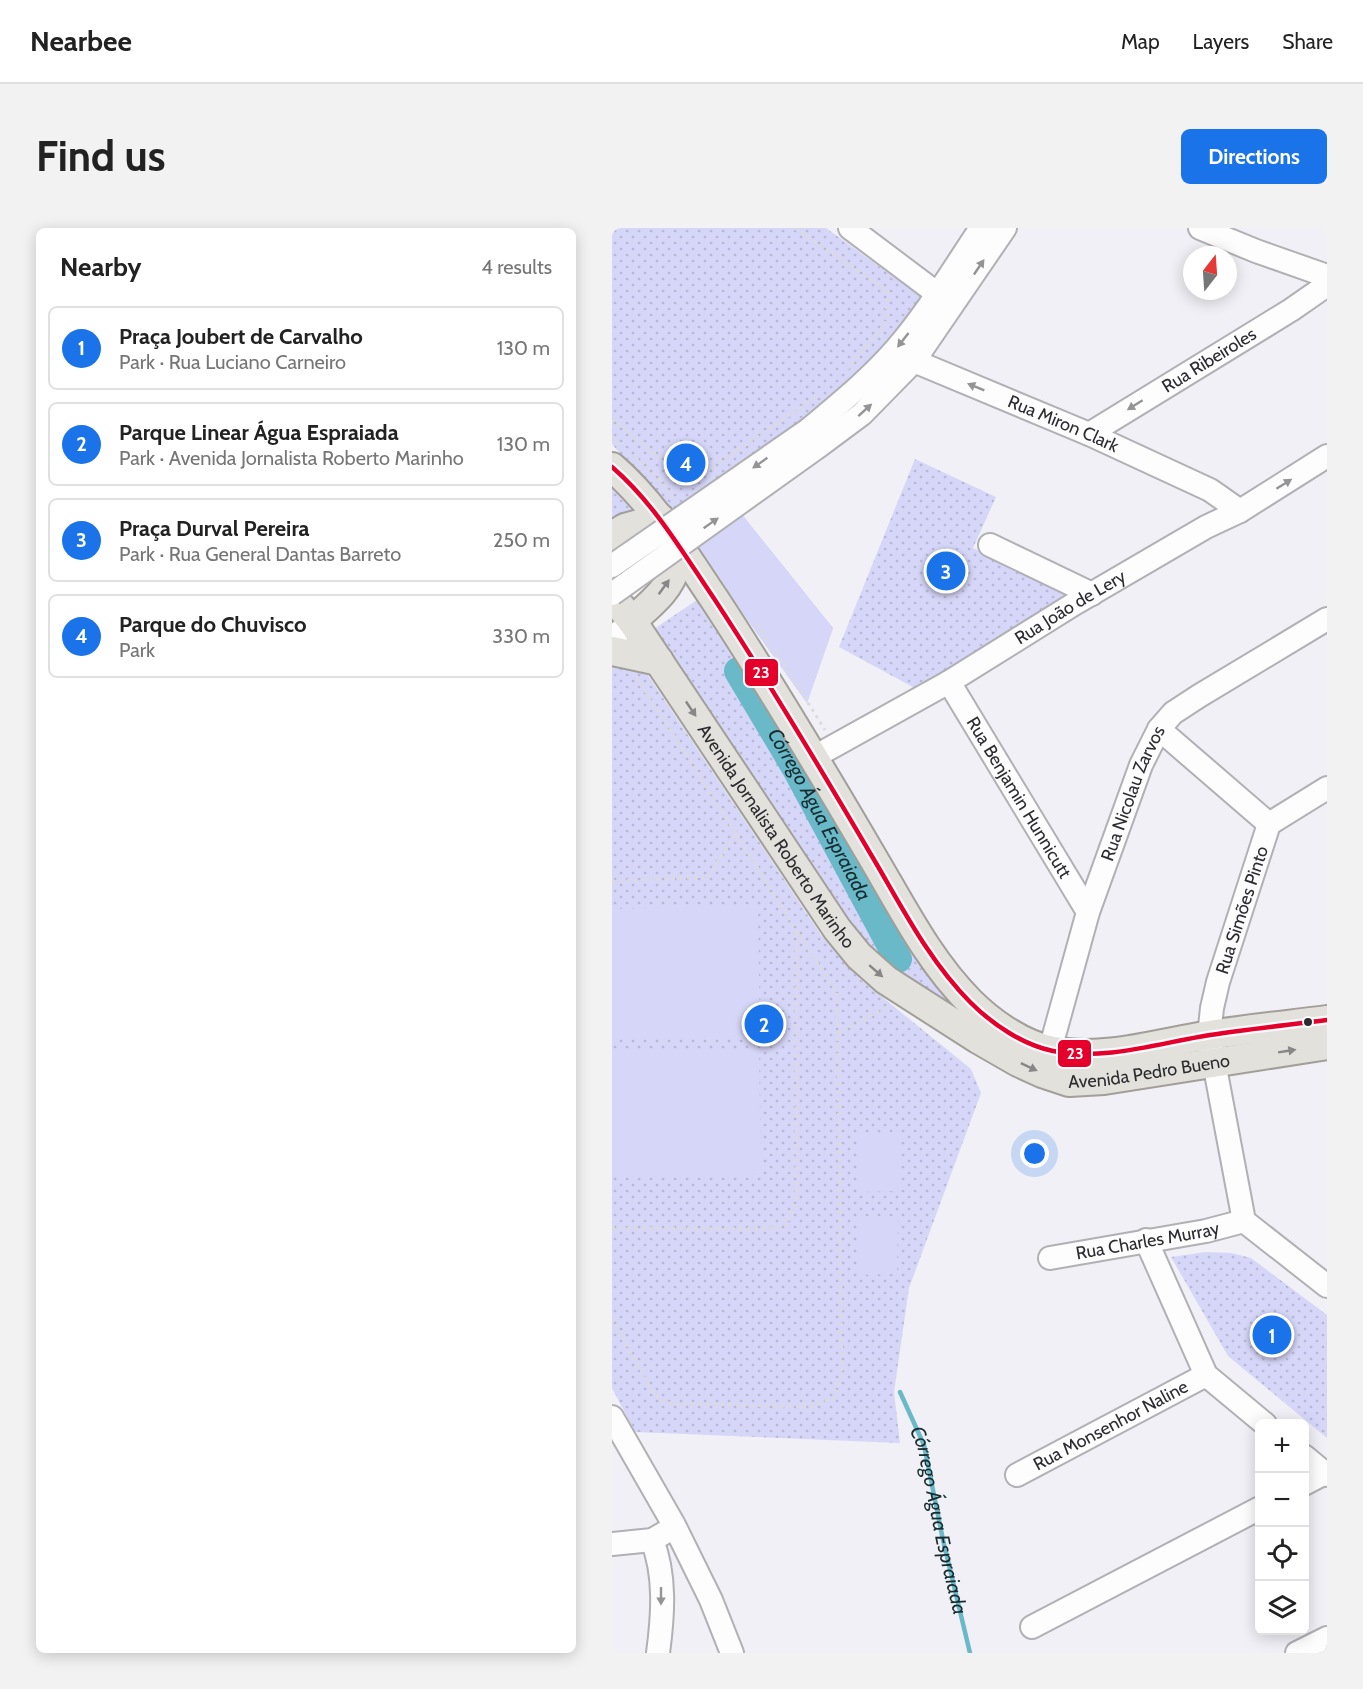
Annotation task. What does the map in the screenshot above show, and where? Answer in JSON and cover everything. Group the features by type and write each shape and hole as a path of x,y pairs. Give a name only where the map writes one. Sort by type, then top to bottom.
{"main road":[{"path":"612,467 629,481 660,518 738,635 814,757"},
{"path":"612,536 625,528 660,518"},
{"path":"622,630 669,583 674,569 677,543"},
{"name":"Avenida Jornalista Roberto Marinho","path":"612,595 622,630 659,661 837,928 859,956 886,980 978,1039"},
{"path":"612,651 659,661"},
{"name":"Avenida Pedro Bueno","path":"814,757 921,938 945,974 971,1003 998,1026 1022,1040 1050,1050 1078,1054 1131,1050 1327,1045"},
{"name":"Avenida Pedro Bueno","path":"978,1039 1018,1062 1069,1082 1104,1080 1211,1049 1327,1020"}],"street":[{"path":"850,228 944,299"},
{"path":"612,566 814,438 862,414 914,361 981,228"},
{"path":"612,595 814,438 845,400 878,368 910,331 944,299 1005,228"},
{"path":"1200,228 1327,276"},
{"path":"1256,251 1294,276 1297,285 1291,310"},
{"name":"Rua Ribeiroles","path":"1089,434 1291,310 1327,285"},
{"name":"Rua Miron Clark","path":"914,361 1089,434 1210,490 1240,511"},
{"name":"Rua João de Lery","path":"814,757 950,682 1092,594 1206,527 1240,511 1327,456"},
{"path":"1206,527 1215,502 1210,490"},
{"path":"990,545 1092,594"},
{"name":"Rua Nicolau Zarvos","path":"1050,1050 1088,912 1141,765 1159,729 1173,713 1327,619"},
{"name":"Rua Benjamin Hunnicutt","path":"950,682 1088,912"},
{"path":"1159,729 1269,824"},
{"name":"Rua Simões Pinto","path":"1244,1221 1211,1049 1212,1008 1218,982 1269,824 1327,788"},
{"path":"1244,1221 1327,1286"},
{"name":"Rua Charles Murray","path":"1050,1258 1206,1231 1244,1221"},
{"path":"1146,1240 1206,1375 1259,1419"},
{"name":"Rua Monsenhor Naline","path":"1017,1475 1206,1375"},
{"path":"612,1417 674,1525 711,1600 732,1653"},
{"path":"1309,1459 1326,1474 1309,1482"},
{"path":"1032,1627 1255,1511"},
{"path":"612,1544 652,1540 674,1525"},
{"path":"652,1540 659,1556 662,1583 658,1653"},
{"path":"1297,1653 1327,1638"}],"path":[{"path":"795,228 888,291 885,324 844,374"},
{"path":"612,419 690,482 828,388"},
{"path":"612,1318 654,1394 665,1402 811,1407 832,1398 843,1375 837,993 634,674"},
{"path":"612,881 708,877 736,833"},
{"path":"612,1228 760,1229 786,1226 796,1203 796,930"},
{"path":"837,1034 895,1002"}],"shaded area":[{"path":"612,228 826,228 923,298 912,316 843,396 716,482 833,628 807,703 673,516 612,444"},
{"path":"915,459 996,497 973,548 1071,594 922,692 839,647"},
{"path":"716,482 833,628 807,703 673,516"},
{"path":"612,483 634,509 612,525"},
{"path":"697,600 748,665 730,678 793,782 889,962 907,954 890,924 893,918 964,1023 897,973 859,938 651,631"},
{"path":"612,661 642,666 821,935 860,979 971,1069 981,1093 909,1288 894,1392 900,1443 635,1432 612,1388"},
{"path":"758,905 760,1036 612,1038 612,909"},
{"path":"612,1049 759,1050 761,1174 612,1177"},
{"path":"899,1132 899,1191 859,1192 859,1134"},
{"path":"857,1216 898,1216 897,1274 858,1275"},
{"path":"1206,1252 1231,1253 1251,1258 1327,1315 1327,1438 1309,1423 1309,1419 1304,1419 1228,1356 1171,1257"}],"waterway":[{"name":"Córrego Água Espraiada","path":"738,671 795,767 898,959"},
{"name":"Córrego Água Espraiada","path":"900,1392 924,1445 943,1540 970,1653"}],"transit line":[{"name":"23","path":"612,467 642,497 680,547 796,728 929,951 955,986 988,1018 1030,1044 1073,1054 1132,1050 1191,1038 1327,1020"}],"place":[{"name":"Parque do Chuvisco","path":"686,463"},
{"name":"Praça Durval Pereira","path":"946,571"},
{"name":"Parque Linear Água Espraiada","path":"764,1024"},
{"name":"Praça Joubert de Carvalho","path":"1272,1335"}]}
